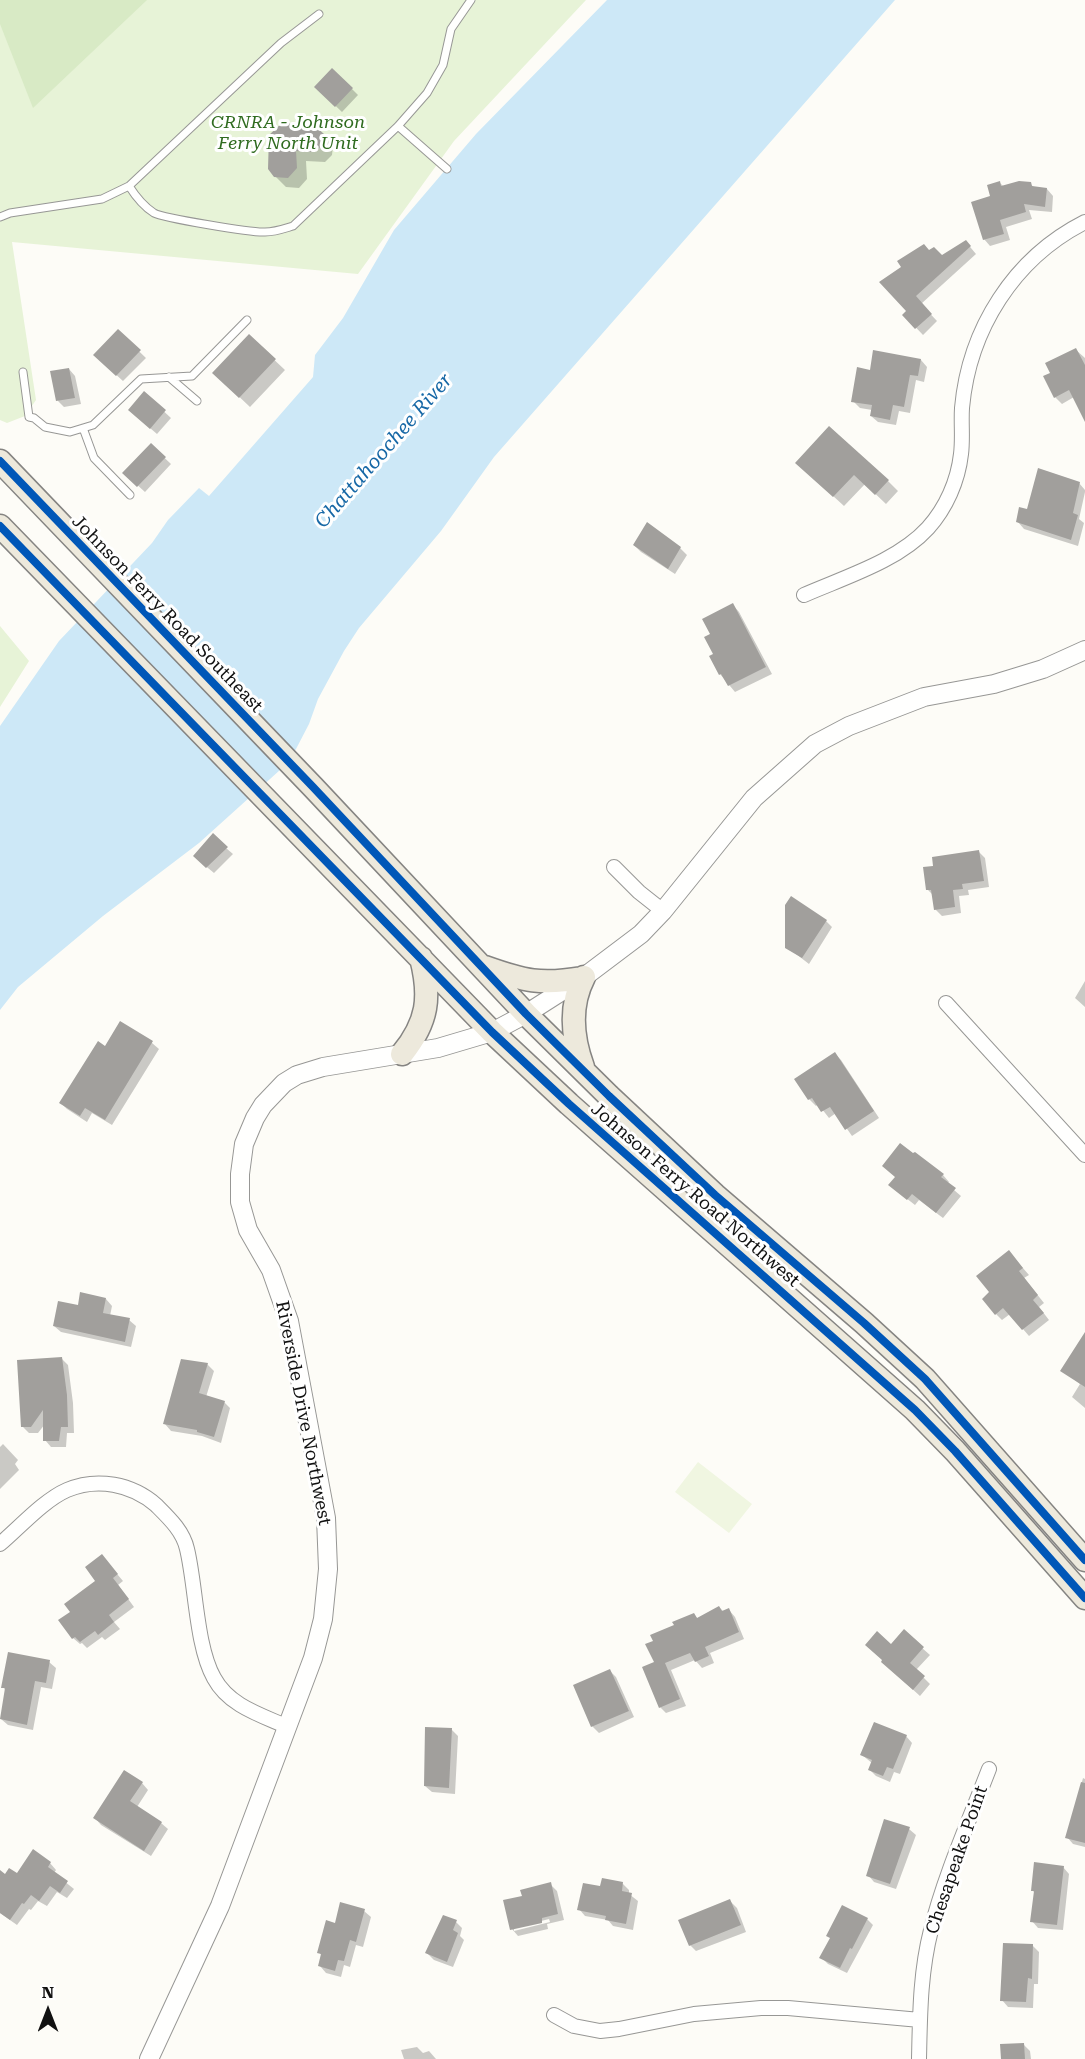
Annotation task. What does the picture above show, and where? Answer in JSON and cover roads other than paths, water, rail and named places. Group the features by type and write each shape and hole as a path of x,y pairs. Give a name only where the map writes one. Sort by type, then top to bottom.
{"main road":[{"name":"Johnson Ferry Road Southeast","path":"0,461 313,787"},
{"name":"Johnson Ferry Road Northwest","path":"0,526 492,1032 569,1104 915,1410 955,1451 1085,1598"},
{"name":"Johnson Ferry Road Northwest","path":"313,787 526,1014 584,1071 715,1195 864,1323 925,1379 1085,1560"},
{"path":"402,1054 413,1040 425,1015 426,984 421,958"},
{"path":"480,965 532,981 564,981 583,978 577,995 573,1019 575,1039 584,1071"}],"street":[{"path":"804,595 892,556 915,541 929,527 947,501 957,478 967,374 979,336 998,300 1027,263 1062,234 1085,222"},
{"name":"Riverside Drive Northwest","path":"149,2059 220,1906 313,1658 323,1620 328,1569 326,1518 284,1304 271,1270 248,1230 243,1217 239,1189 244,1144 263,1105 284,1083 297,1075 323,1067 438,1048 492,1032 526,1014 583,978 641,934 663,911 754,798 815,744 849,726 924,698 994,684 1043,669 1085,650"},
{"path":"614,867 639,892 663,911"},
{"path":"946,1003 1085,1155"},
{"path":"0,1544 50,1501 66,1491 84,1485 109,1483 131,1489 149,1499 174,1522 187,1546 205,1654 213,1678 239,1705 288,1727"},
{"name":"Chesapeake Point","path":"919,2059 922,1976 931,1930 989,1769"},
{"path":"554,2015 574,2026 600,2031 619,2030 694,2014 761,2008 788,2008 920,2020"}],"lane":[{"path":"129,186 140,202 157,214 262,233 293,226 398,126 427,93 443,65 451,28 471,0"},
{"path":"0,217 10,213 102,199 129,186 281,42 319,14"},
{"path":"398,126 447,169"},
{"path":"23,372 29,417 34,418 45,427 70,432 93,425 141,379 192,376 247,320"},
{"path":"170,377 197,401"},
{"path":"83,428 94,458 130,495"}],"water":[{"name":"Chattahoochee River","path":"607,0 895,0 494,457 441,531 359,628 318,699 309,724 296,749 280,770 199,843 103,916 18,987 0,1010 0,726 59,641 152,543 168,520 199,488 209,496 313,377 315,355 343,318 394,230 476,134"}],"park label":[{"name":"CRNRA - Johnson Ferry North Unit","path":"288,133"}]}
